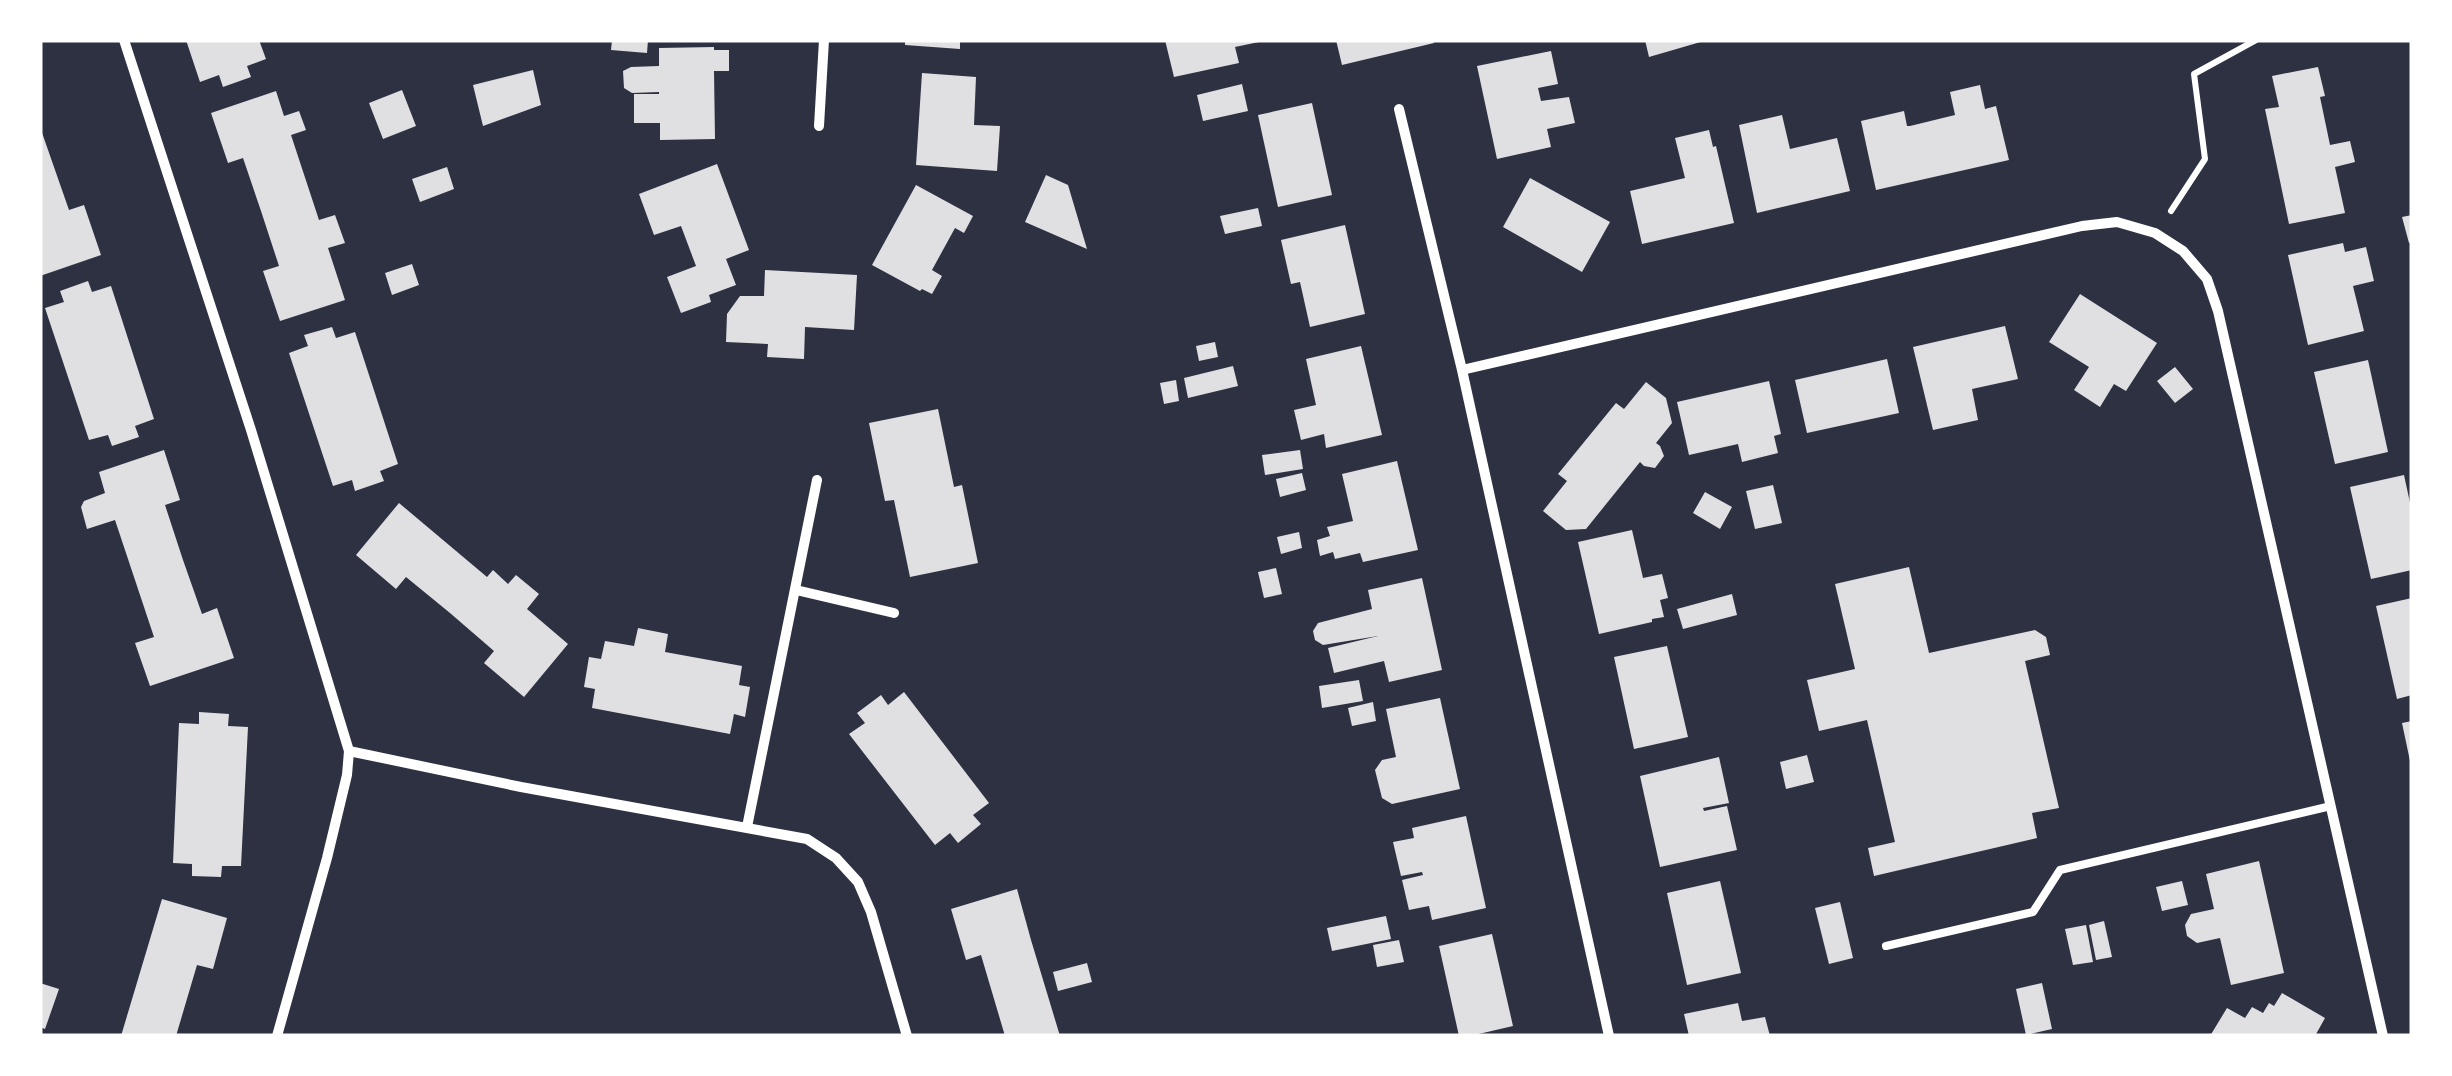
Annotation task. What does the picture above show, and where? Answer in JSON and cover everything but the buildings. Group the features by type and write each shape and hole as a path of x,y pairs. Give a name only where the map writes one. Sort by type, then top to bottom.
{"street":[{"path":"124,40 350,751 327,858 277,1036"},
{"path":"819,126 824,40"},
{"path":"1399,109 1462,370 1609,1036"},
{"path":"1462,370 2082,226 2117,222 2156,233 2183,251 2207,278 2218,311 2383,1036"},
{"path":"748,827 817,480"},
{"path":"796,590 894,614"},
{"path":"350,751 806,839 836,858 858,882 871,912 906,1036"}],"lane":[{"path":"1886,946 2034,912 2060,870 2332,806"}],"path":[{"path":"2156,233 2206,159 2194,74 2256,40"}]}
